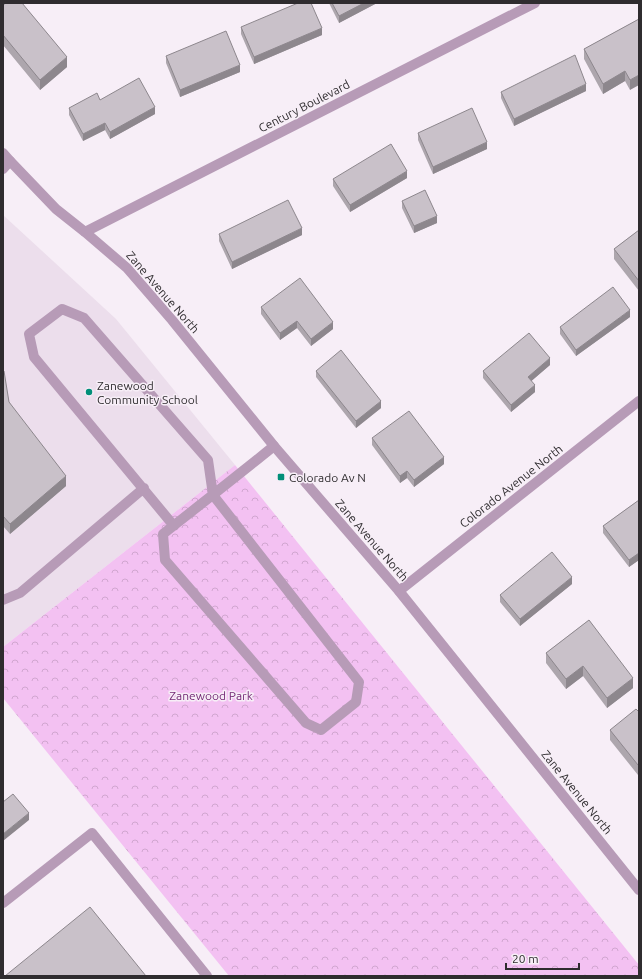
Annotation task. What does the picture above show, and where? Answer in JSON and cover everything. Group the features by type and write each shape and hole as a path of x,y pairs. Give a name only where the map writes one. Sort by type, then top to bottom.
{"street":[{"name":"Century Boulevard","path":"85,232 535,3"},
{"name":"Zane Avenue North","path":"3,153 6,165 56,210 85,232 127,268 172,320 274,446 399,591 639,890"},
{"path":"174,526 34,357 29,334 62,309 84,318 208,460 213,495 359,682 356,702 321,730 306,723 166,560 163,534 174,526 213,495 274,446"},
{"name":"Colorado Avenue North","path":"399,591 639,401"},
{"path":"3,600 20,593 144,488"},
{"path":"3,903 92,833 207,976"}],"shaded area":[{"name":"Zanewood Community School","path":"3,215 116,319 235,465 3,647"}],"green space":[{"name":"Zanewood Park","path":"235,465 639,965 639,976 229,976 3,698 3,647"}],"building":[{"path":"6,3 22,3 67,57 40,80 3,35 3,5"},
{"path":"298,3 311,3 322,28 254,57 241,27"},
{"path":"332,3 364,3 339,16"},
{"path":"639,19 639,75 630,80 625,71 603,84 584,49"},
{"path":"226,31 240,65 180,90 166,56"},
{"path":"575,55 586,84 514,119 501,92"},
{"path":"139,78 155,107 110,132 105,123 83,134 69,108 97,93 100,100"},
{"path":"472,108 487,142 433,167 418,133"},
{"path":"391,144 407,171 350,205 333,179"},
{"path":"425,190 437,216 414,226 402,201"},
{"path":"288,200 302,228 232,262 219,234"},
{"path":"639,230 639,281 614,249"},
{"path":"300,278 333,322 311,339 297,321 280,333 261,307"},
{"path":"613,287 630,310 576,350 560,327"},
{"path":"529,333 550,358 528,377 535,385 511,405 483,371"},
{"path":"341,350 381,401 356,421 316,371"},
{"path":"3,370 9,402 66,476 10,524 3,516"},
{"path":"409,411 444,457 414,480 407,471 400,476 372,438"},
{"path":"639,500 639,553 629,560 603,526"},
{"path":"552,552 572,577 520,619 500,595"},
{"path":"589,620 633,678 607,698 583,666 566,679 546,653"},
{"path":"636,709 639,712 638,765 610,730"},
{"path":"13,794 29,813 3,834 3,802"},
{"path":"90,907 146,976 5,976"}],"place":[{"name":"Zanewood Community School","path":"89,392"},
{"name":"Colorado Av N","path":"281,477"}]}
